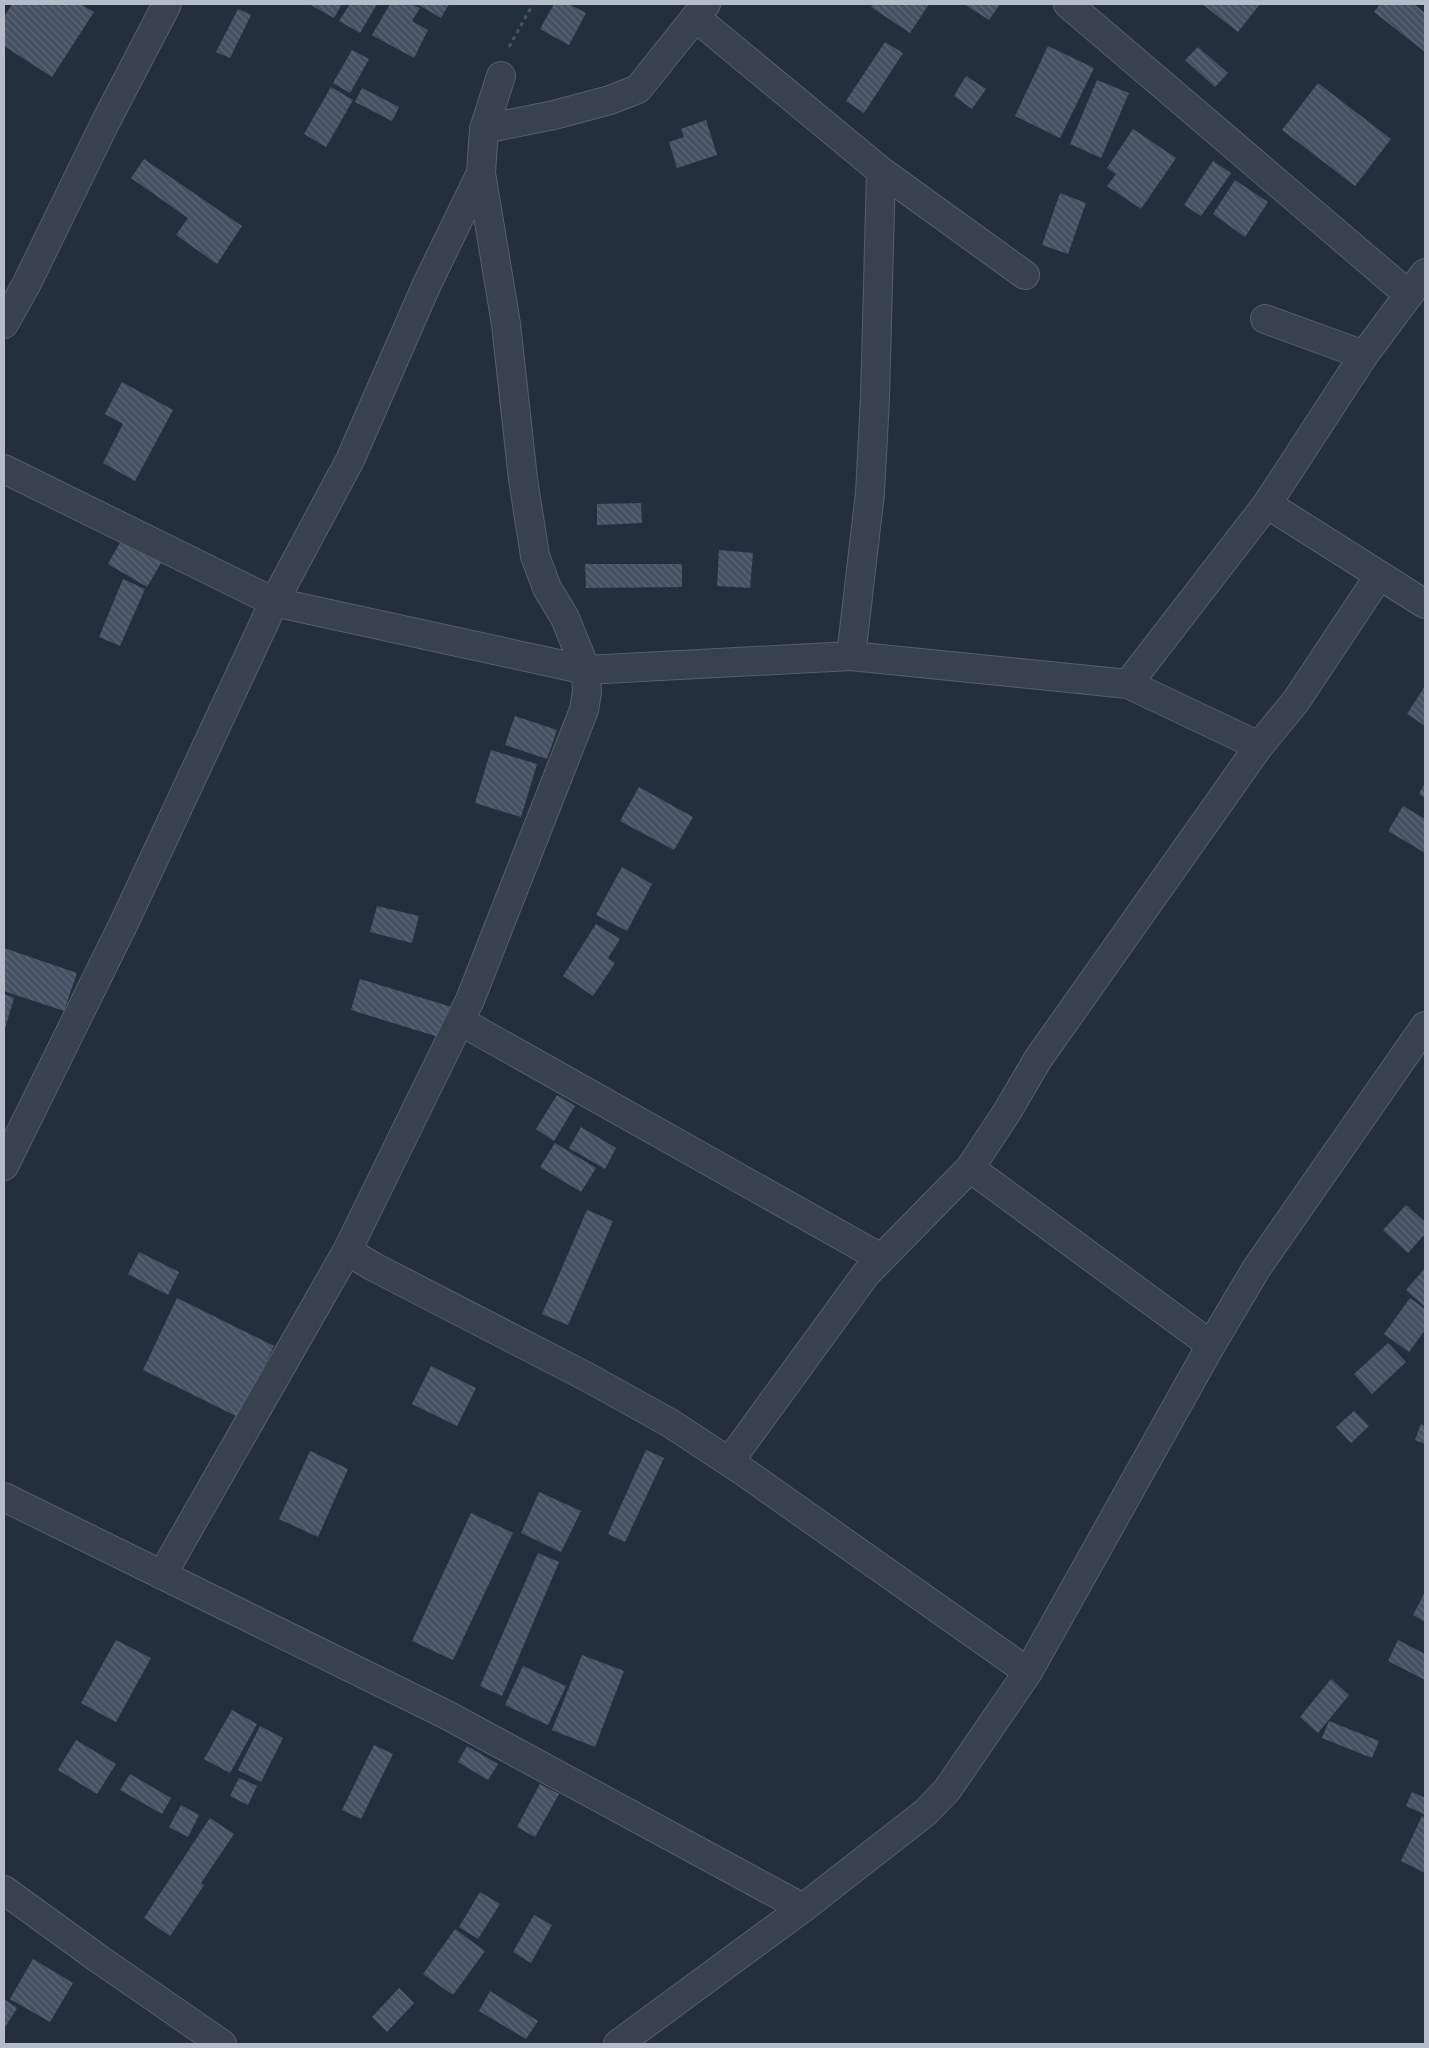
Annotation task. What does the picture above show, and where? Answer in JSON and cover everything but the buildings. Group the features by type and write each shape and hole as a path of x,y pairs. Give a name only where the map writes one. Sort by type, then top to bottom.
{"street":[{"path":"4,324 26,285 105,123 167,4"},
{"path":"1068,4 1409,295"},
{"path":"484,129 554,115 610,100 638,89 701,11 881,171 1026,275"},
{"path":"162,1575 347,1251 460,1021 474,991 584,710 587,692 586,670 565,618 547,588 535,556 523,479 506,324 481,173 484,129 501,76"},
{"path":"851,656 870,493 875,398 881,171"},
{"path":"4,1166 124,923 274,602 350,460 427,284 481,173"},
{"path":"1128,684 1267,504 1364,355 1425,273"},
{"path":"1265,319 1364,355"},
{"path":"4,469 274,602 586,670 851,656 1128,684 1259,746"},
{"path":"1267,504 1425,604"},
{"path":"729,1462 866,1274 970,1168 1007,1112 1038,1059 1259,746 1296,701 1379,576"},
{"path":"460,1021 881,1258"},
{"path":"618,2044 804,1908 926,1812 947,1790 1028,1672 1211,1345 1256,1269 1425,1026"},
{"path":"970,1168 1211,1345"},
{"path":"347,1251 368,1264 589,1378 670,1423 729,1462 1028,1672"},
{"path":"4,1497 447,1715 804,1908"},
{"path":"4,1890 99,1959 222,2044"}],"path":[{"path":"501,76 510,43 533,4"}]}
